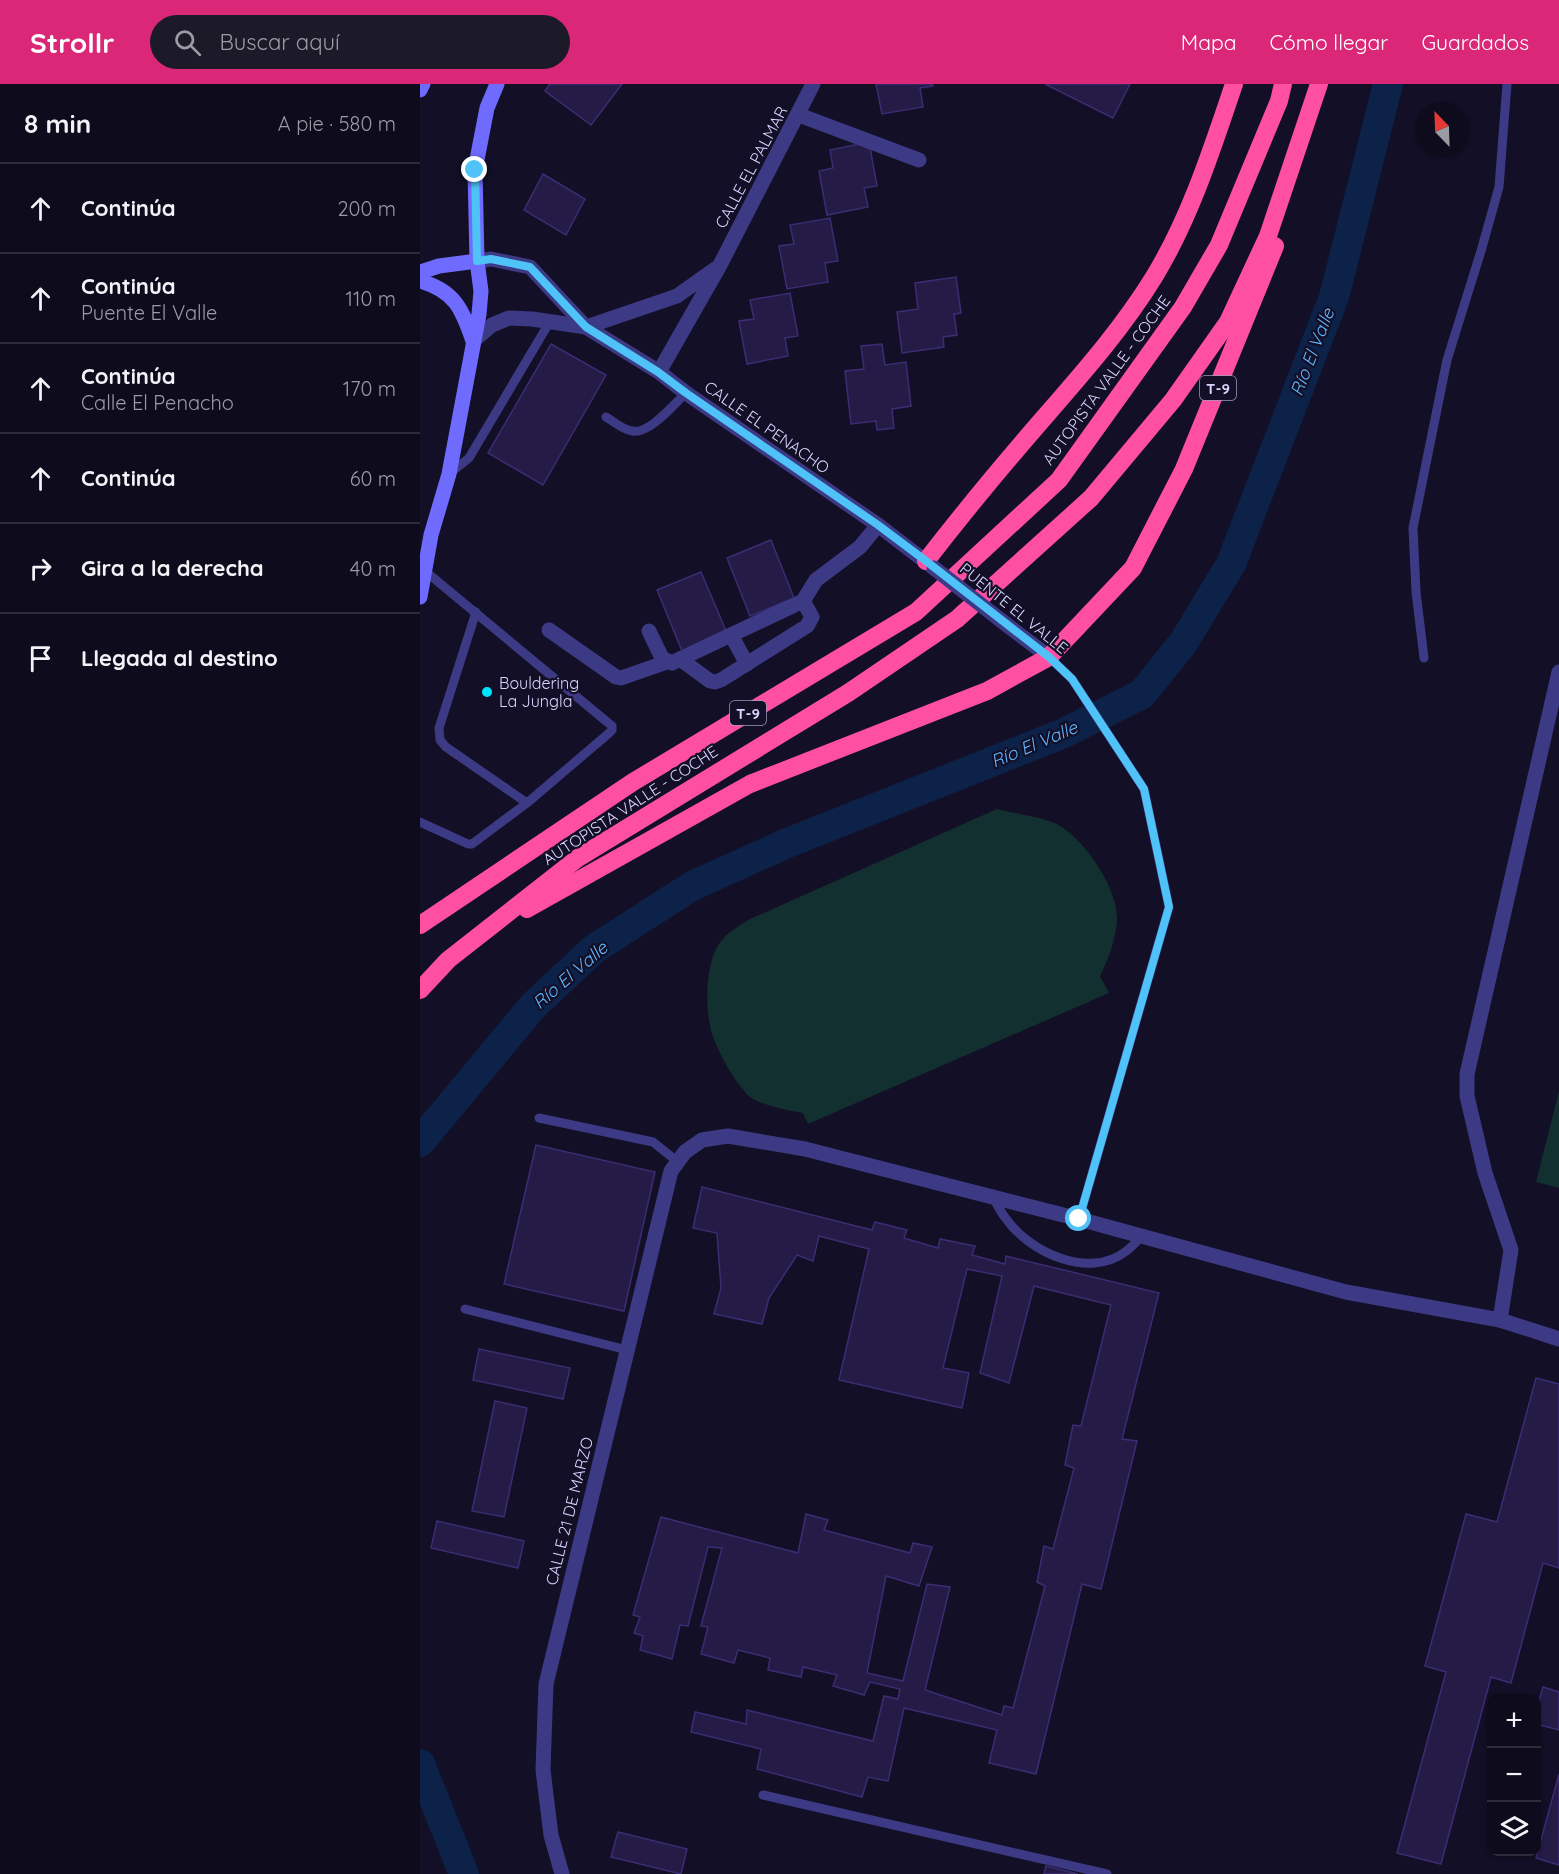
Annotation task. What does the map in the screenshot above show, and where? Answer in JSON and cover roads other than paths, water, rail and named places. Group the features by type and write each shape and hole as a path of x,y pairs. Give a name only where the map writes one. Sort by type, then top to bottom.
{"highway":[{"path":"930,564 1026,439 1097,358 1154,278 1172,246 1207,164 1234,84"},
{"name":"AUTOPISTA VALLE - COCHE","path":"420,924 633,782 916,612 1059,480 1183,307 1219,245 1279,101 1283,84"},
{"name":"AUTOPISTA VALLE - COCHE","path":"420,990 448,960 578,858 848,693 957,619 1091,498 1173,400 1228,322 1268,236 1320,84"},
{"name":"T-9","path":"1049,657 1133,568 1184,469 1270,261 1304,163 1320,84"},
{"path":"480,934 750,784 987,691 1049,657"}],"main road":[{"path":"420,90 423,84"},
{"path":"420,597 431,536 449,474 479,314 481,291 477,261 475,170 487,108 497,84"},
{"path":"420,272 438,266 477,261"},
{"path":"420,280 439,288 455,300 463,311 473,341"}],"street":[{"name":"CALLE EL PALMAR","path":"658,372 720,265 813,84"},
{"path":"799,115 918,160"},
{"path":"477,261 491,259 530,267 586,327"},
{"name":"CALLE EL PALMAR","path":"586,327 677,296 720,265"},
{"path":"473,341 492,325 508,318 586,327"},
{"name":"CALLE EL PENACHO","path":"586,327 658,372 878,525 930,564"},
{"path":"549,630 616,677 627,677 673,661 803,601 816,580 860,547 878,525"},
{"name":"PUENTE EL VALLE","path":"930,564 1049,657"},
{"path":"649,631 662,658 673,661 715,682 747,664 810,622 812,617 803,601"},
{"path":"731,635 747,664"},
{"path":"1500,1320 1511,1250 1485,1173 1467,1096 1467,1074 1559,672"},
{"path":"678,1162 685,1152 702,1140 728,1136 805,1149 992,1196 1346,1292 1500,1320 1559,1338"},
{"name":"CALLE 21 DE MARZO","path":"562,1874 551,1835 543,1770 546,1684 671,1171 678,1162"}],"lane":[{"path":"1424,658 1416,592 1413,528 1447,360 1499,188 1507,84"},
{"path":"449,474 469,458 549,322"},
{"path":"606,417 632,432 640,431 651,426 686,393"},
{"path":"420,822 472,844 527,803 612,730 612,726 425,571"},
{"path":"476,612 439,728 440,740 446,747 527,803"},
{"name":"PUENTE EL VALLE","path":"1049,657 1072,679 1144,789 1169,907 1079,1219"},
{"path":"539,1118 653,1142 678,1162"},
{"path":"992,1196 1008,1222 1034,1245 1052,1255 1073,1262 1098,1264 1124,1253 1142,1236"},
{"path":"465,1309 627,1350"},
{"path":"763,1795 1107,1874"}],"waterway":[{"name":"Río El Valle","path":"420,1142 533,1006 594,949 692,886 785,844 1064,733 1142,694 1183,643 1231,564 1334,297 1388,84"},
{"name":"Río El Valle","path":"420,1764 464,1874"}],"place":[{"name":"Bouldering La Jungla","path":"487,692"}]}
